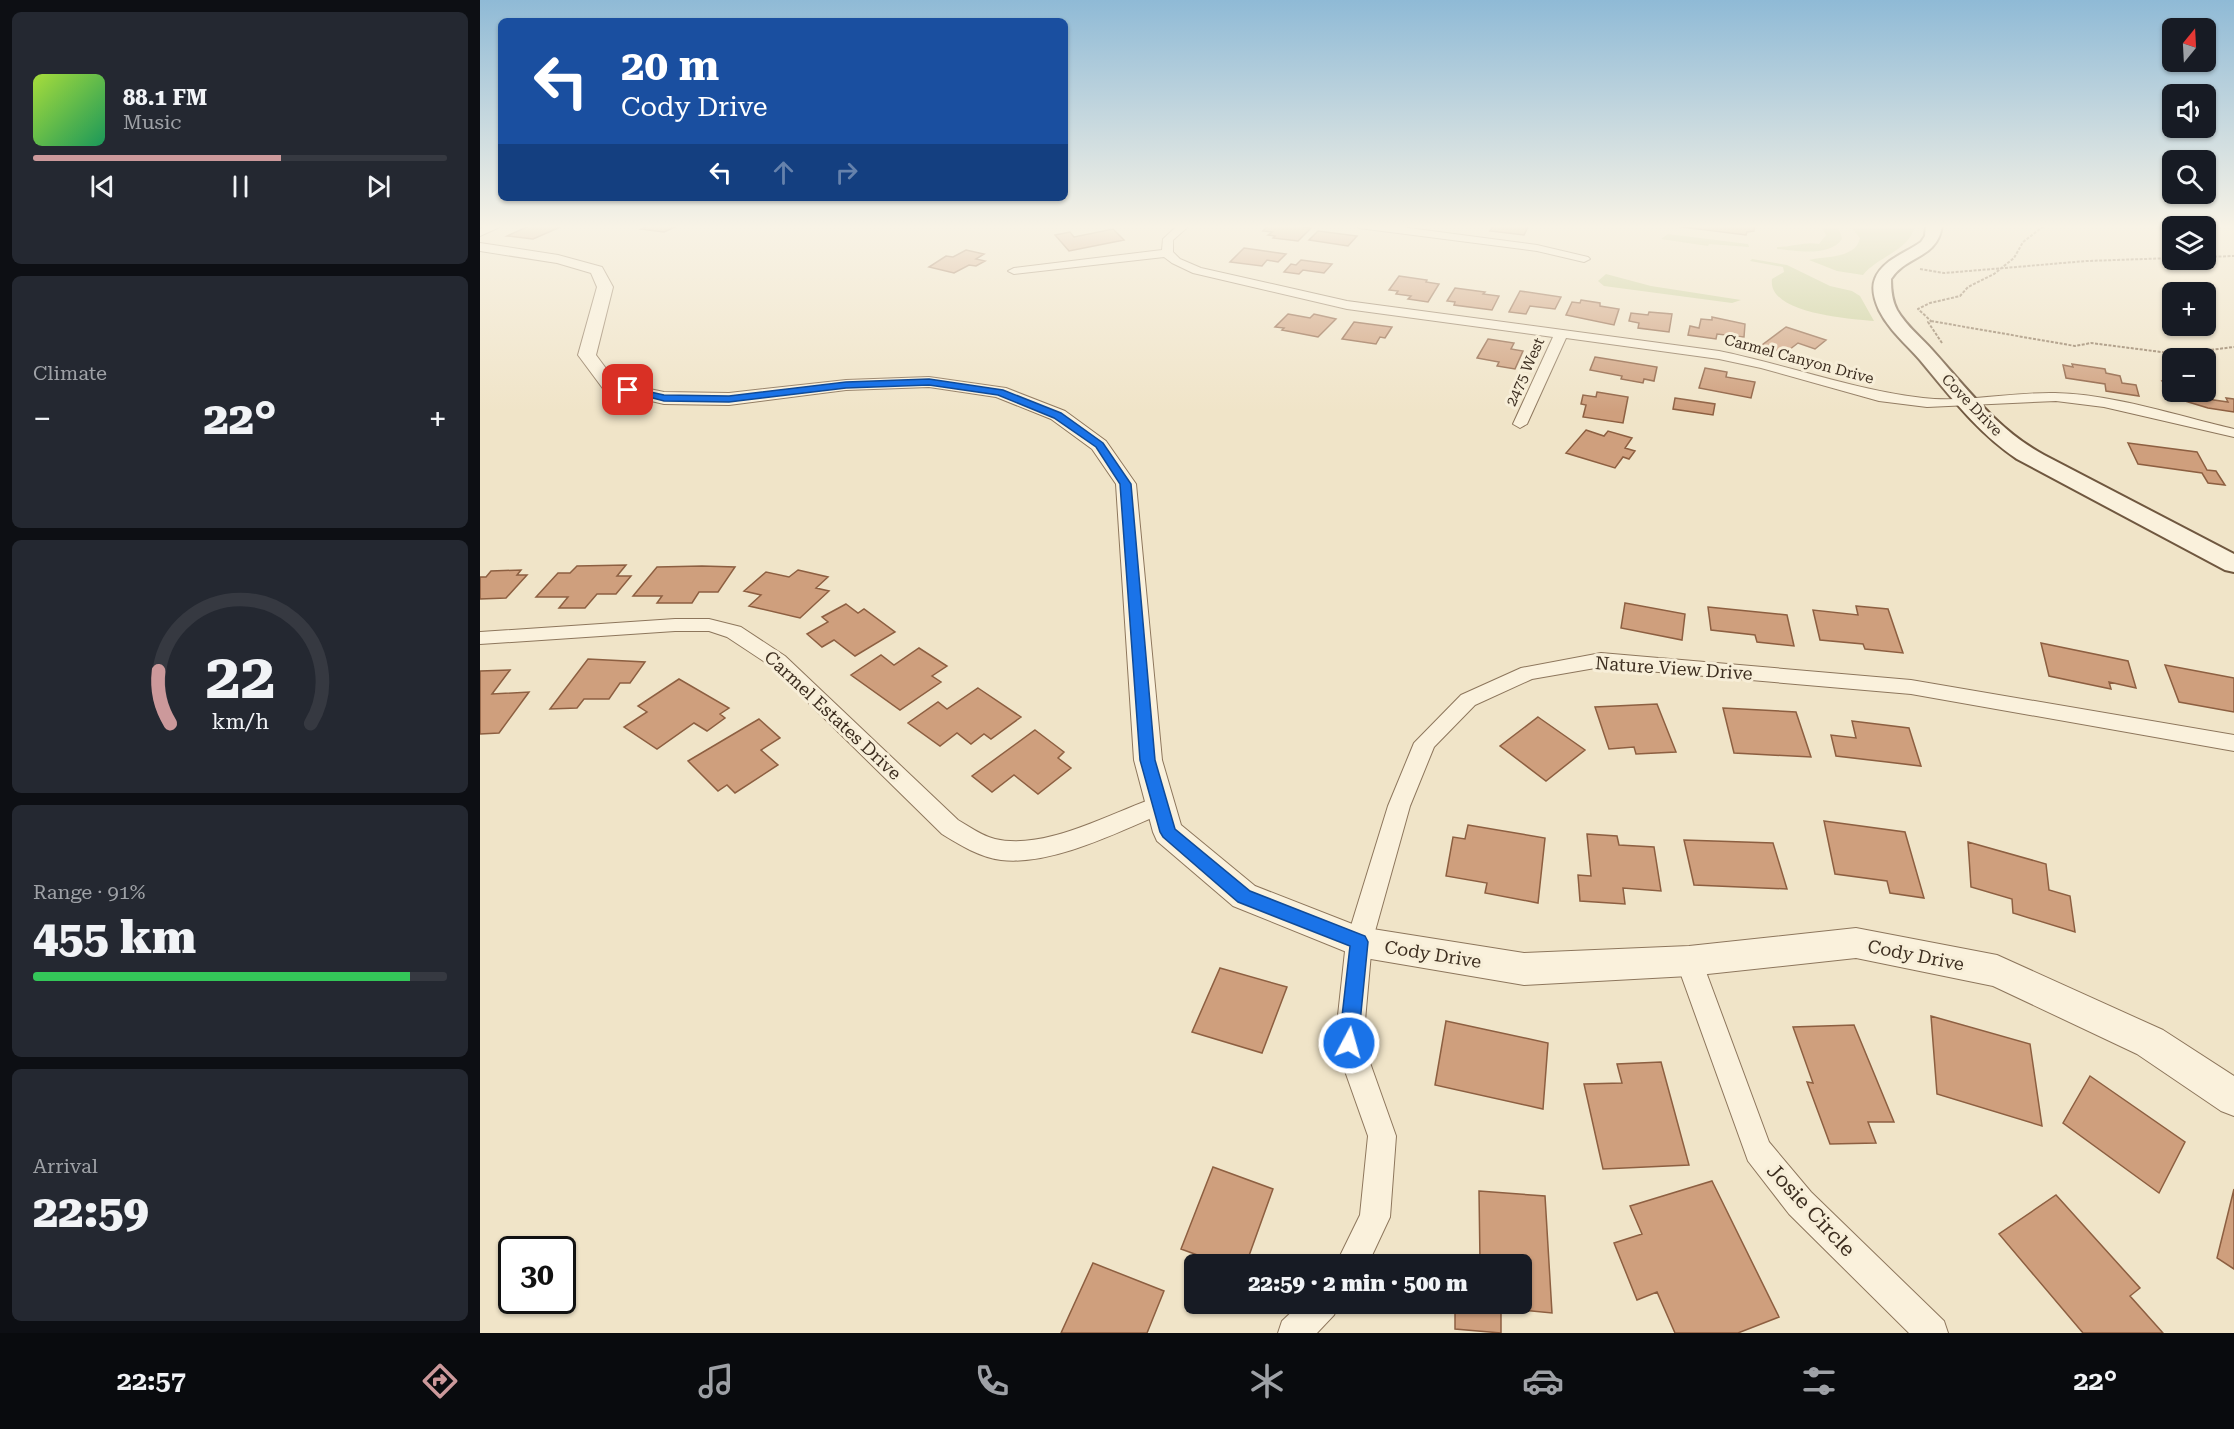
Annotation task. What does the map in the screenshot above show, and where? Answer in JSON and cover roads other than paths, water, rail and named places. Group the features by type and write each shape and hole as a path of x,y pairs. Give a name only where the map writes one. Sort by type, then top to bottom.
{"main road":[{"name":"Cove Drive","path":"1882,287 1882,295 1894,319 2006,441 2055,470 2234,564"}],"street":[{"name":"Cody Drive","path":"605,287 587,355 610,386 664,398 729,399 846,385 929,382 1000,392 1058,416 1100,445 1126,484 1148,760 1168,832 1244,896 1359,942 1524,969 1689,962 1856,943 1997,971 2150,1042 2234,1098"},
{"name":"Carmel Canyon Drive","path":"1268,287 1347,305 1719,355 1763,364 1879,397 1927,403 2056,397 2104,404 2234,433"},
{"name":"2475 West","path":"1520,424 1561,334"},
{"name":"Carmel Estates Drive","path":"480,638 675,625 709,625 734,632 778,661 950,827 976,843 1002,851 1028,850 1057,844 1160,805"},
{"name":"Nature View Drive","path":"1357,1254 1375,1217 1382,1136 1349,1043 1359,942 1399,806 1425,743 1468,700 1528,673 1601,660 1911,687 2234,743"},
{"name":"Josie Circle","path":"1689,962 1758,1151 1800,1203 1932,1333"},
{"path":"1294,1333 1313,1314"}]}
